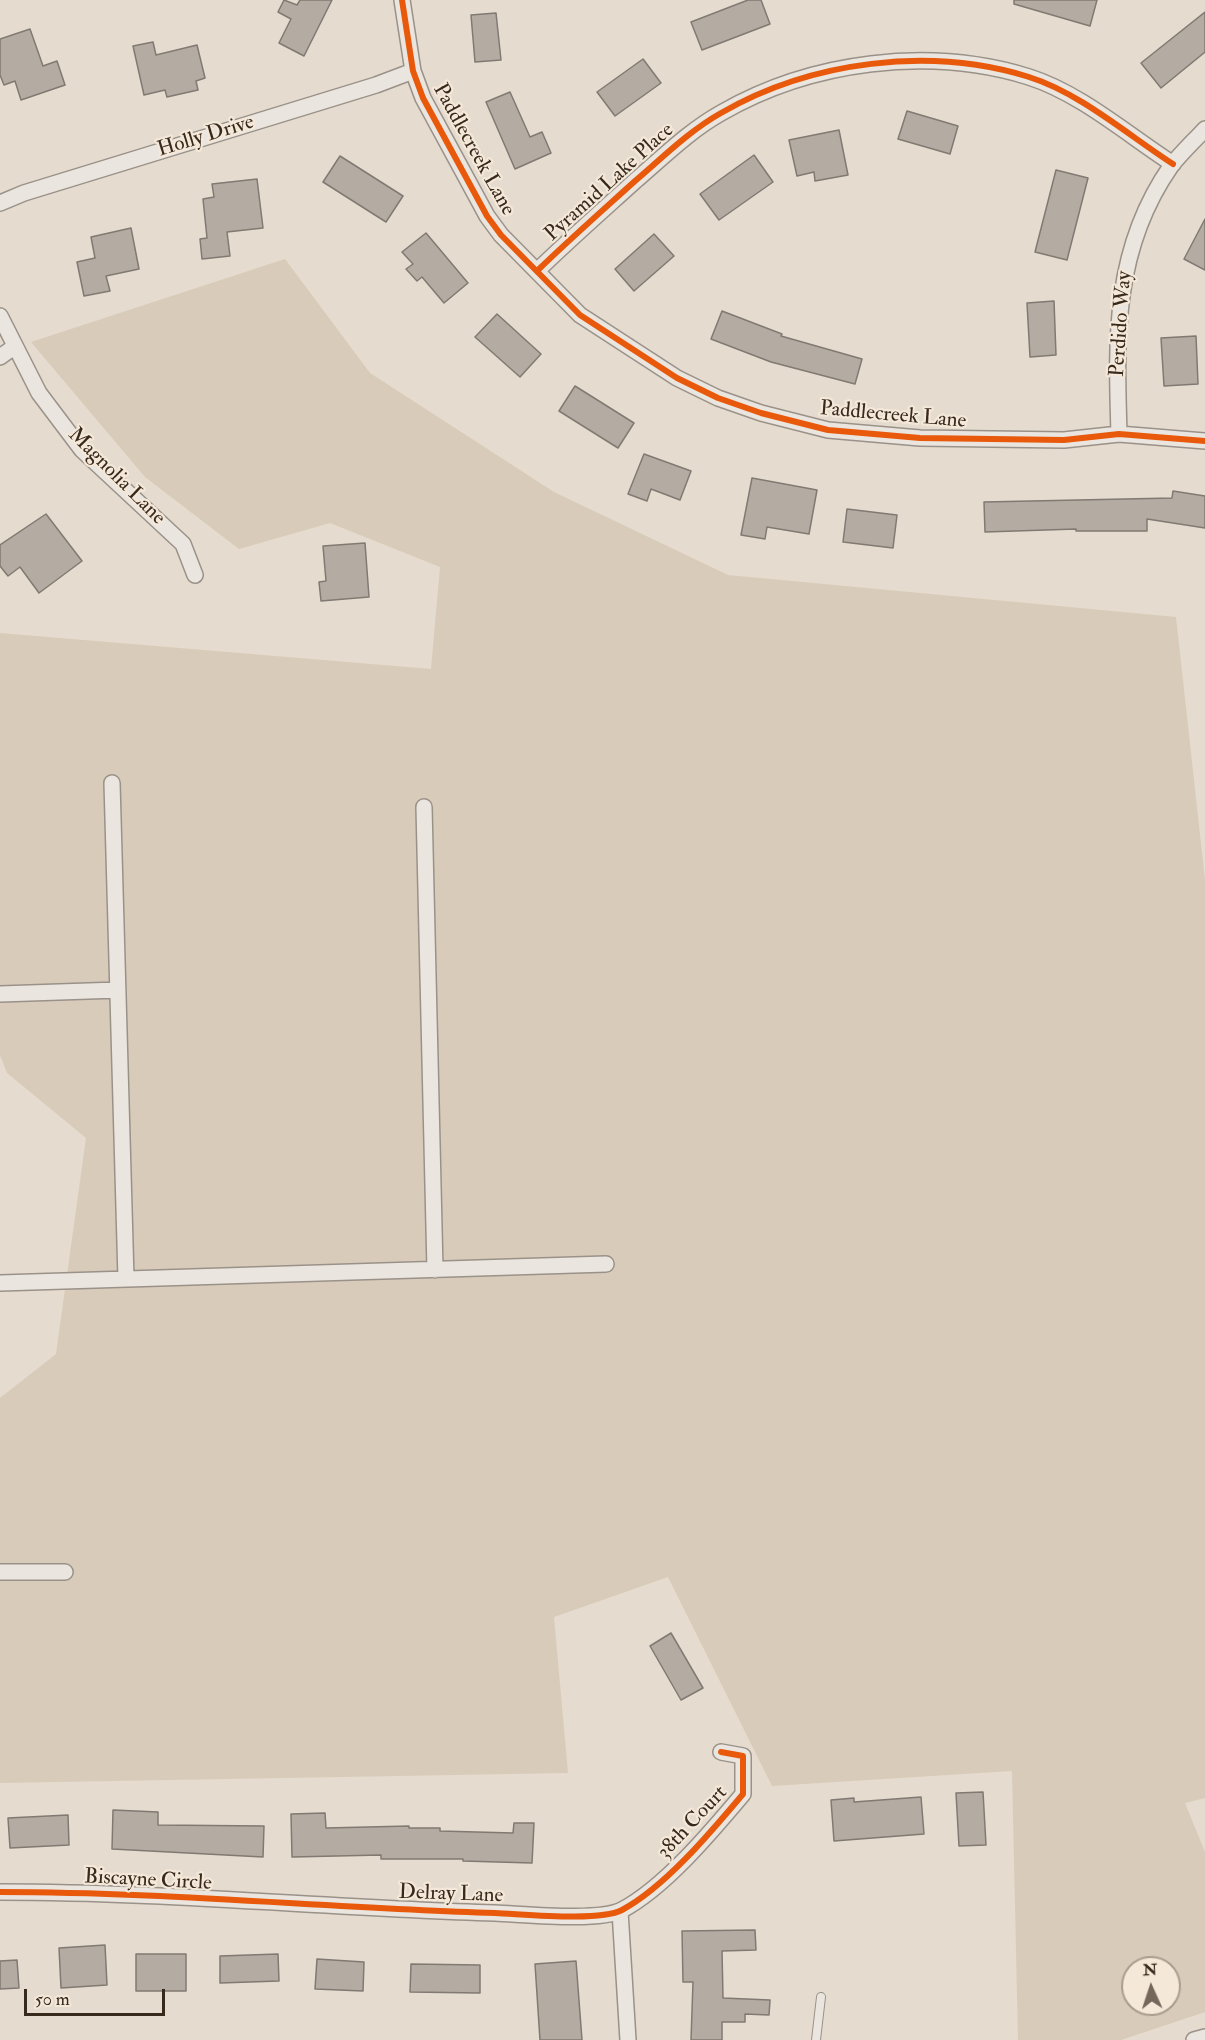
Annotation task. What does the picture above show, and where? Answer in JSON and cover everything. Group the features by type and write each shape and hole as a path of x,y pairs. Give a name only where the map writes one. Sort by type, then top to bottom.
{"street":[{"name":"Paddlecreek Lane","path":"402,0 413,70 423,98 487,216 501,235 580,315 598,329 677,378 718,398 760,413 828,430 920,438 1064,440 1119,434 1205,441"},
{"name":"Pyramid Lake Place","path":"538,270 684,138 721,113 782,84 826,71 871,64 940,62 986,67 1031,78 1094,109 1173,164"},
{"name":"Holly Drive","path":"0,203 35,189 376,85 413,70"},
{"name":"Perdido Way","path":"1119,434 1116,346 1127,260 1142,218 1173,164 1205,129"},
{"name":"Magnolia Lane","path":"0,316 39,393 82,450 183,544 195,575"},
{"path":"0,357 14,347"},
{"path":"112,783 126,1279"},
{"path":"424,807 435,1270"},
{"path":"0,994 118,990"},
{"path":"0,1283 606,1264"},
{"path":"0,1572 65,1572"},
{"name":"38th Court","path":"620,1911 666,1876 743,1794 742,1756 721,1752"},
{"name":"Biscayne Circle","path":"7,1892 281,1904"},
{"name":"Delray Lane","path":"281,1904 584,1915 620,1911"},
{"path":"620,1911 628,2040"},
{"path":"1194,2040 1205,2037"}],"lane":[{"path":"816,2040 821,1996"}],"shaded area":[{"path":"285,259 370,373 554,492 728,575 1176,617 1205,880 1205,1798 1185,1803 1205,1852 1205,2012 1121,2040 1018,2040 1012,1771 772,1786 668,1577 554,1617 568,1773 0,1783 0,1398 56,1354 86,1138 7,1073 0,1055 0,633 431,669 440,567 330,523 239,549 145,477 31,342"}],"building":[{"path":"284,0 297,5 300,0 332,0 304,56 279,43 291,19 278,12"},
{"path":"748,0 761,0 770,24 702,50 691,22"},
{"path":"1014,0 1097,0 1090,26 1014,4"},
{"path":"1205,12 1205,52 1161,88 1141,63"},
{"path":"496,13 501,60 475,62 471,15"},
{"path":"30,29 43,66 57,61 65,85 21,100 15,81 4,85 0,75 0,39"},
{"path":"153,42 156,55 197,45 205,78 196,81 198,90 167,97 165,90 144,95 133,46"},
{"path":"643,59 661,83 615,116 597,92"},
{"path":"510,92 530,137 542,132 551,153 515,169 486,102"},
{"path":"907,111 958,126 950,154 898,139"},
{"path":"839,130 848,175 815,181 814,172 797,176 789,140"},
{"path":"754,155 773,182 719,220 700,194"},
{"path":"340,156 403,196 386,222 323,182"},
{"path":"1056,170 1088,178 1067,260 1035,252"},
{"path":"257,179 263,228 227,232 230,256 202,259 200,239 207,238 203,199 214,197 212,184"},
{"path":"1205,219 1205,270 1184,259"},
{"path":"131,228 139,269 106,276 110,291 84,296 77,262 95,258 91,237"},
{"path":"426,233 468,283 444,303 422,277 417,281 406,269 413,264 402,252"},
{"path":"654,234 674,256 634,291 615,269"},
{"path":"1054,301 1056,355 1030,357 1027,303"},
{"path":"722,311 782,334 781,336 862,359 855,384 771,362 711,339"},
{"path":"497,314 541,354 520,377 475,337"},
{"path":"1196,336 1198,384 1164,386 1161,338"},
{"path":"575,386 634,423 618,448 559,411"},
{"path":"644,454 691,471 680,500 651,489 647,501 628,494"},
{"path":"752,478 817,490 809,534 767,527 765,539 741,535"},
{"path":"1173,491 1205,496 1205,528 1147,519 1147,531 1076,531 1076,529 985,532 984,502 1172,498"},
{"path":"847,509 897,515 893,548 843,542"},
{"path":"46,514 82,561 39,593 20,567 8,576 0,566 0,545"},
{"path":"365,543 369,597 321,601 319,582 326,581 323,546"},
{"path":"671,1633 703,1688 681,1700 650,1646"},
{"path":"983,1792 986,1845 959,1846 956,1793"},
{"path":"921,1797 924,1834 834,1841 831,1800 854,1798 854,1802"},
{"path":"113,1810 158,1812 158,1825 264,1826 263,1857 112,1849"},
{"path":"325,1813 326,1828 409,1826 409,1828 440,1828 440,1831 513,1833 514,1823 534,1823 532,1863 463,1861 463,1859 381,1859 381,1855 292,1857 291,1814"},
{"path":"68,1815 69,1845 10,1848 8,1818"},
{"path":"755,1930 756,1950 722,1951 723,1998 770,2000 769,2015 745,2014 745,2022 722,2022 722,2040 691,2040 693,1982 683,1982 682,1931"},
{"path":"105,1945 107,1985 61,1988 59,1948"},
{"path":"136,1954 186,1954 186,1991 136,1991"},
{"path":"278,1954 279,1981 220,1983 220,1956"},
{"path":"317,1959 364,1962 363,1991 315,1989"},
{"path":"17,1960 19,1988 0,1989 0,1961"},
{"path":"576,1961 582,2040 540,2040 535,1964"},
{"path":"411,1964 480,1965 480,1993 410,1992"}],"cycle path":[{"path":"402,0 413,71 423,98 487,216 501,235 580,315 677,378 718,398 761,413 828,430 920,438 1064,440 1119,434 1205,441"},
{"path":"538,270 666,154 709,120 756,95 793,81 871,64 911,61 951,62 1029,77 1067,93 1173,164"},
{"path":"0,1892 186,1897 560,1916 611,1914 622,1910 655,1888 702,1841 743,1794 743,1756 721,1752"}]}
